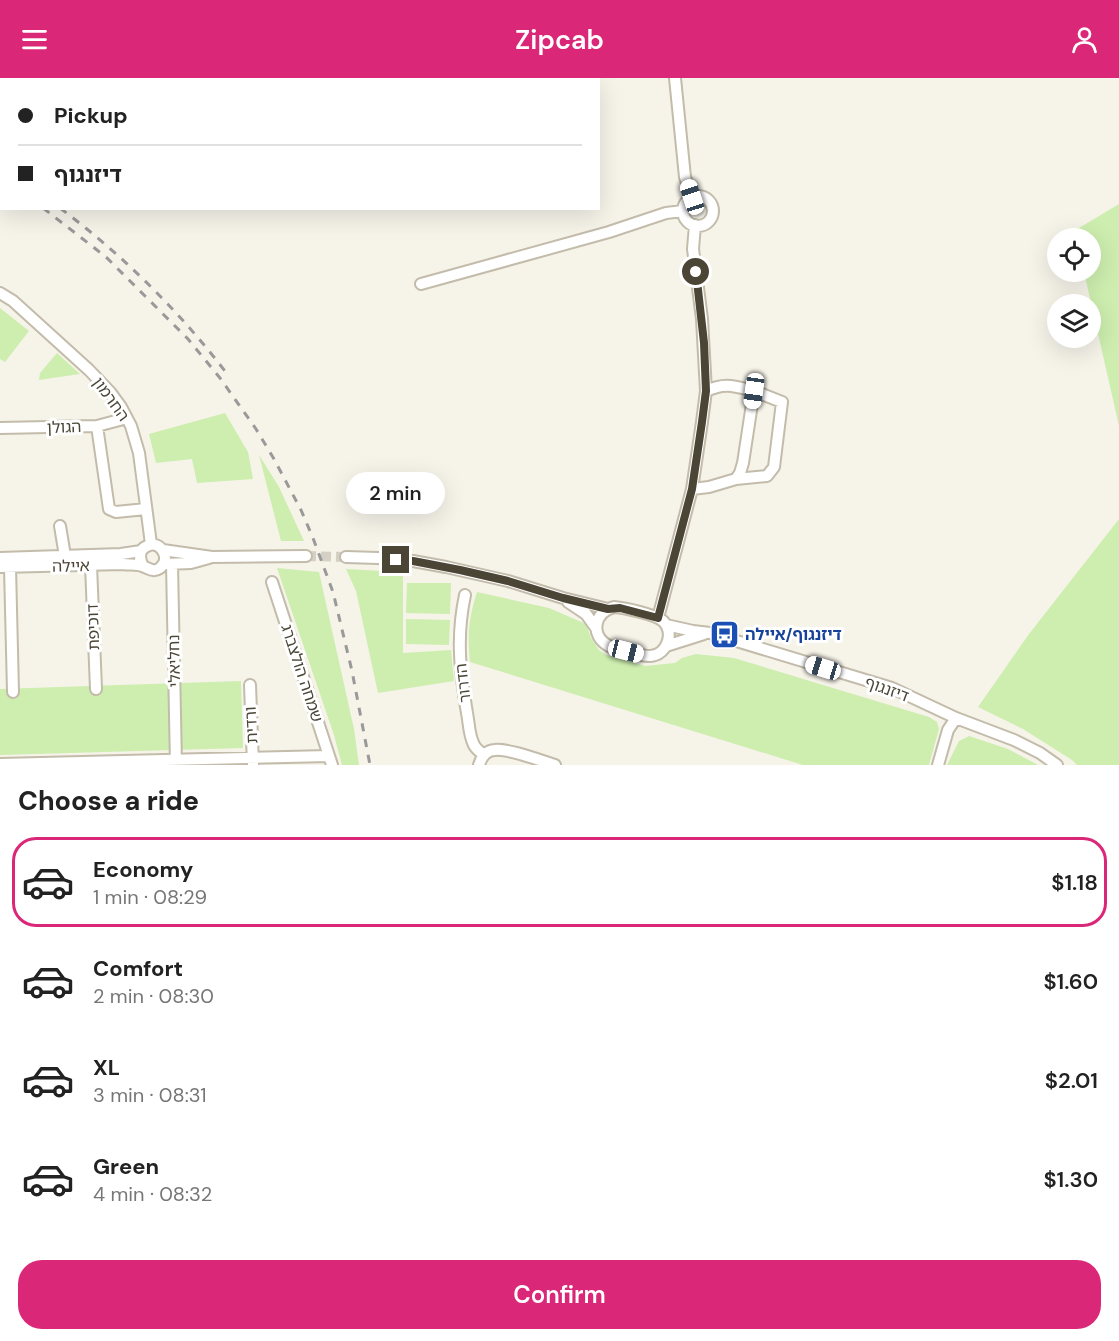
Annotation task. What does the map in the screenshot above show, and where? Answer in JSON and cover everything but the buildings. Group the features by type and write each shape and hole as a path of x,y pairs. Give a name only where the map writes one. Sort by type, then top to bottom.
{"street":[{"path":"675,78 685,177 692,197"},
{"path":"692,197 704,197 711,203 712,216 707,223 699,226 687,221 683,211 686,202 692,197"},
{"path":"421,285 609,232 666,213 683,211"},
{"path":"666,646 669,635 662,621 692,489 706,391 702,319 693,249 695,225"},
{"name":"החרמון","path":"0,293 89,370 110,392 127,418 139,453 146,509 146,548"},
{"path":"692,489 709,487 736,478 767,476 774,467 782,402 727,384 706,391"},
{"path":"736,478 743,463 754,391"},
{"name":"הגולן","path":"0,428 97,426 127,418"},
{"path":"97,426 109,509 116,512 146,509"},
{"path":"60,526 65,556"},
{"path":"212,557 168,564 153,570 143,566 140,559 146,548 158,546 163,550 212,557 306,556"},
{"name":"איילה","path":"0,558 121,554 146,548"},
{"path":"163,550 168,564"},
{"path":"346,557 413,561 446,567 508,581 608,609"},
{"name":"איילה","path":"5,567 123,564 143,566"},
{"name":"נחליאלי","path":"168,564 176,762"},
{"name":"דוכיפת","path":"91,565 96,689"},
{"path":"5,567 13,692"},
{"name":"שמחה הולצברג","path":"272,582 331,760"},
{"name":"הדרור","path":"465,595 459,644 471,738 481,760"},
{"path":"563,598 586,614 604,644 648,656 658,654 666,646 677,641 710,633"},
{"name":"דיזנגוף","path":"608,609 620,608 693,631 710,633 892,688 956,718 1014,740 1040,753 1057,765"},
{"path":"596,628 599,616 608,609"},
{"name":"ורדית","path":"249,684 253,761"},
{"path":"938,765 948,730 956,718"},
{"path":"481,760 493,749 555,765"},
{"path":"0,764 331,760"}],"green space":[{"path":"1119,204 1119,426 1101,347 1101,294 1089,294 1086,282 1101,282 1101,228 1079,228"},
{"path":"0,308 29,331 5,362 0,359"},
{"path":"57,353 80,374 39,380 40,373"},
{"path":"225,413 248,452 253,479 197,483 192,459 156,463 149,434"},
{"path":"259,455 279,487 304,541 281,541"},
{"path":"1119,519 1119,765 1077,765 1023,729 978,707 1029,634"},
{"path":"277,568 319,572 354,729 359,765 342,765 334,735"},
{"path":"346,569 403,572 403,653 451,650 454,681 378,693 356,591"},
{"path":"407,583 451,583 450,614 406,613"},
{"path":"477,592 549,608 586,624 591,638 599,650 606,655 645,666 675,663 682,658 696,654 734,658 929,717 937,722 939,729 929,765 803,765 470,662 469,626"},
{"path":"406,619 450,620 449,645 406,644"},
{"path":"241,681 243,748 0,755 0,689"},
{"path":"969,736 1008,749 1038,765 947,765 959,741"}],"tunnel":[{"path":"306,556 346,557"}],"railway":[{"path":"46,210 106,257 188,339 220,378 274,459 301,510 333,592 352,671 370,765"},
{"path":"63,210 129,265 171,307 228,375"}],"place":[{"name":"דיזנגוף/איילה","path":"724,634"}],"route":[{"path":"396,560 460,570 608,609 620,608 658,618 692,489 706,391 702,319 696,272"}]}
